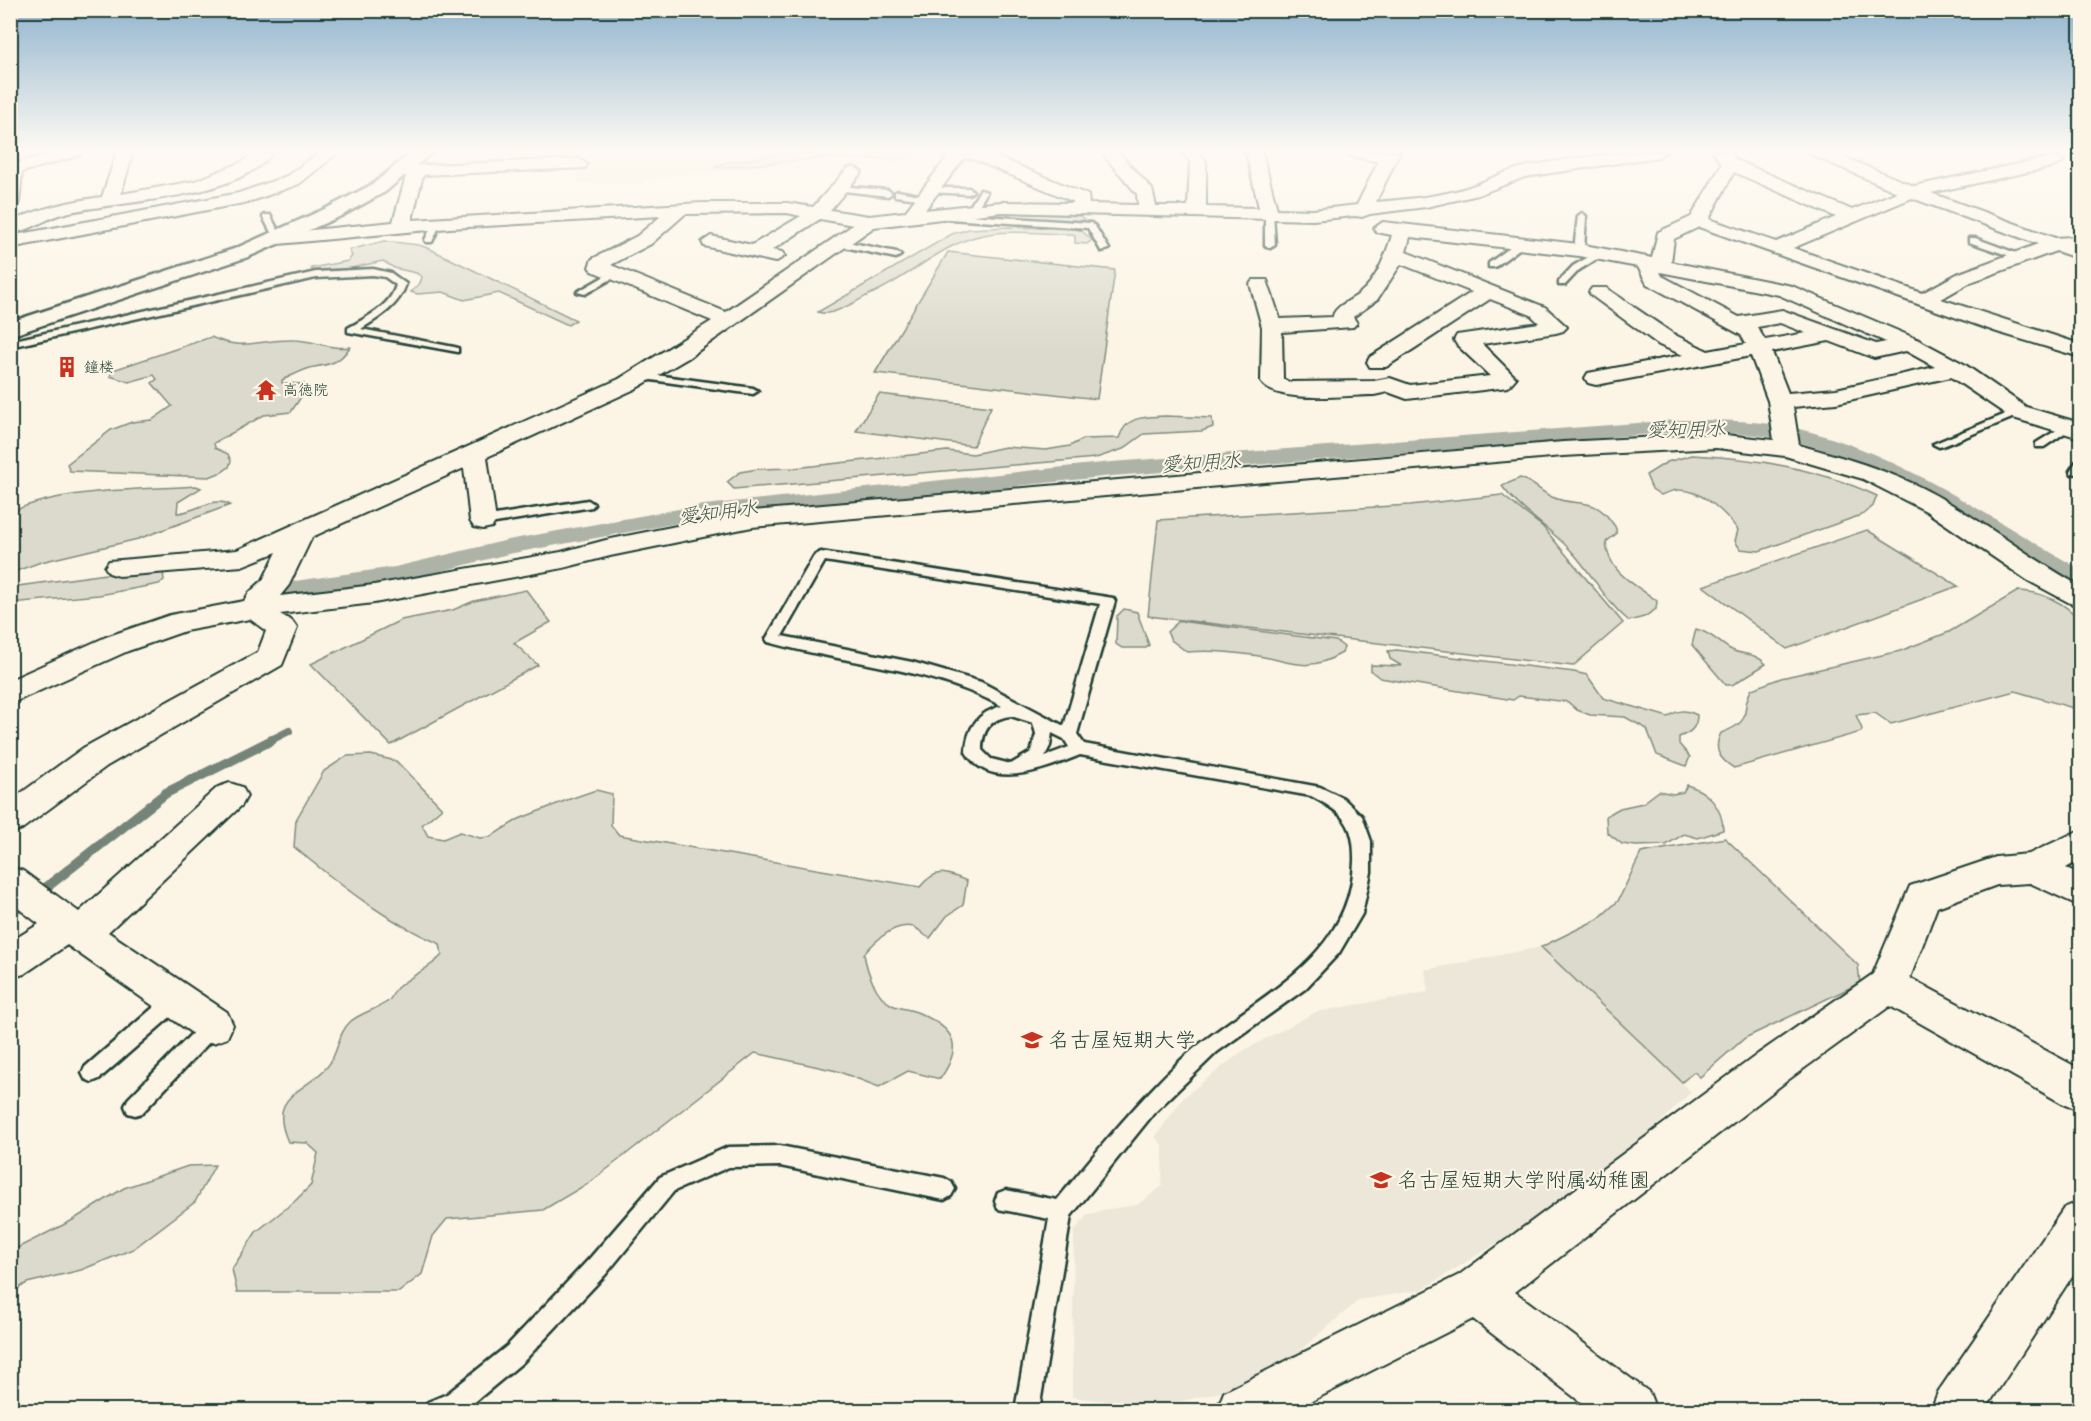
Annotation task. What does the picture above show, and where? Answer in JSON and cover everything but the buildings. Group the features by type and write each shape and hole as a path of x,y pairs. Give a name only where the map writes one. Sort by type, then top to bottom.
{"street":[{"path":"10,228 35,218"},
{"path":"10,242 135,218"},
{"path":"10,329 241,253 318,218"},
{"path":"401,227 403,218"},
{"path":"278,238 401,227 433,232 580,218"},
{"path":"669,218 644,240 599,263 599,267 726,319"},
{"path":"755,252 809,218"},
{"path":"845,218 869,222"},
{"path":"119,567 242,558 300,533 641,376 680,354 726,319 869,222 881,218"},
{"path":"1348,218 1402,233 1578,250 1785,290 1909,344 1956,369 2019,412 2073,430"},
{"path":"1777,248 1849,218"},
{"path":"1986,218 2080,253"},
{"path":"2080,351 2004,328 1698,221 1665,236 1654,264 1654,280 1749,331 1759,347 1784,428 1935,505 2037,574 2080,597"},
{"path":"1390,385 1342,315 1370,296 1395,255 1402,233"},
{"path":"1876,328 1921,299 1964,278 2019,256 2080,237"},
{"path":"711,242 808,264"},
{"path":"1395,255 1538,311 1556,327 1465,340"},
{"path":"1260,284 1265,308 1273,328 1272,382 1284,388 1390,385 1407,392 1500,382 1505,378 1444,320"},
{"path":"1273,328 1362,342 1444,320 1487,292"},
{"path":"1599,292 1667,340 1704,357"},
{"path":"1736,324 1782,316 1828,336 1874,351 1909,344"},
{"path":"1596,378 1828,336"},
{"path":"10,693 117,644 180,622 257,608 374,594 563,560 606,548 752,519 1563,449 1716,441 1784,428 1836,396 1956,369"},
{"path":"474,453 483,521"},
{"path":"10,820 95,757 271,658 282,628 263,617 257,608 259,599 275,585 300,533"},
{"path":"10,962 74,929 230,796"},
{"path":"1242,1410 1476,1292 1773,1067 1887,985 1923,897 1996,871 2034,868 2080,844"},
{"path":"2034,868 2080,891"},
{"path":"10,881 74,929 213,1025"},
{"path":"1887,985 2080,1091"},
{"path":"1956,1410 2080,1224"},
{"path":"1476,1292 1631,1410"}],"lane":[{"path":"268,218 278,238"},
{"path":"1030,218 1091,226 1104,249"},
{"path":"1269,218 1270,245"},
{"path":"1578,250 1582,218"},
{"path":"1972,240 2019,256"},
{"path":"838,243 896,255"},
{"path":"1492,265 1522,243"},
{"path":"1562,283 1576,268 1600,254"},
{"path":"10,344 316,275 373,272 396,279 401,284 400,290 391,304 352,330 454,350"},
{"path":"582,292 615,274"},
{"path":"641,376 753,391"},
{"path":"1940,444 2019,412"},
{"path":"2040,445 2073,430"},
{"path":"483,521 588,504"},
{"path":"1012,770 1037,757 1044,742 1042,725 1035,716 1012,711 992,714 978,725 973,739 974,752 986,763 1012,770 1038,765 1074,742 1108,601 821,556 773,639 912,667 976,686 1035,716 1074,742 1314,791 1337,802 1356,820 1363,841 1362,872 1353,914 1333,948 1298,983 1210,1046 1148,1106 1060,1211 1027,1410"},
{"path":"92,1073 176,1000"},
{"path":"135,1106 213,1025"},
{"path":"435,1410 455,1403 515,1354 598,1266 667,1184 728,1157 780,1156 944,1189"},
{"path":"1006,1201 1060,1211"}],"shaded area":[{"path":"1032,218 1083,218 1086,221"},
{"path":"1008,227 1074,229 1082,231 1092,240 1087,244 1075,243 1075,235 1072,234 1013,232 979,236 951,246 886,286 846,307 831,312 818,312 952,234 969,229"},
{"path":"384,241 419,245 430,249 576,320 568,325 499,293 464,300 443,292 417,294 411,292 420,283 422,277 416,273 394,268 383,261 347,269 312,270 311,268 348,261 352,256 349,250"},
{"path":"948,252 1115,270 1097,399 875,373"},
{"path":"211,337 233,344 294,340 343,348 350,347 335,362 306,369 282,380 282,383 304,384 305,391 291,412 264,415 214,443 215,448 228,454 231,461 229,467 222,472 209,477 70,471 67,464 111,430 132,422 152,420 172,406 152,383 157,379 154,375 129,382 110,376 113,370"},
{"path":"879,394 991,407 973,446 856,431"},
{"path":"1144,417 1212,418 1213,427 1202,431 1144,434 1123,449 1096,458 734,489 727,482 740,472 758,469 794,468 947,451 973,454 1005,447 1046,450 1070,446 1083,439 1119,438 1122,430 1132,421"},
{"path":"1692,455 1787,466 1833,479 1877,496 1873,506 1864,514 1759,551 1740,549 1735,541 1738,530 1720,510 1705,498 1689,491 1675,490 1661,495 1652,489 1646,475 1667,462"},
{"path":"1520,478 1552,497 1591,505 1604,513 1616,530 1616,534 1606,542 1612,562 1624,577 1657,601 1656,609 1644,617 1629,621 1606,596 1573,553 1518,504 1502,486"},
{"path":"196,486 201,488 178,502 177,513 217,502 230,505 138,539 41,562 11,573 11,512 53,498 77,494"},
{"path":"1502,495 1543,527 1623,623 1573,666 1148,616 1158,520 1410,505"},
{"path":"1867,530 1958,586 1787,649 1703,586"},
{"path":"143,569 163,572 164,580 159,584 99,595 11,603 11,587"},
{"path":"526,590 551,622 514,643 538,665 391,745 311,664 401,620 453,610 474,601"},
{"path":"2018,591 2035,593 2052,599 2068,609 2080,621 2080,710 2015,691 1891,724 1875,713 1856,715 1862,729 1861,732 1734,768 1721,757 1718,744 1721,733 1739,724 1743,719 1748,696 1752,689 1781,678 1900,651 1949,632"},
{"path":"1124,609 1137,612 1149,645 1146,648 1122,648 1116,644 1117,616"},
{"path":"1179,621 1336,641 1344,647 1342,653 1329,660 1307,665 1236,653 1187,652 1171,640 1167,632"},
{"path":"1696,629 1735,651 1752,655 1766,664 1732,685 1726,685 1692,645"},
{"path":"1397,650 1574,672 1587,675 1603,698 1668,717 1679,712 1693,713 1697,715 1694,727 1690,732 1679,737 1679,744 1690,757 1686,766 1657,755 1647,729 1625,717 1590,715 1577,710 1568,702 1519,696 1513,700 1380,678 1371,671 1371,665 1402,666 1390,659 1388,651"},
{"path":"371,755 396,761 442,808 422,825 428,836 443,839 460,832 480,838 490,837 519,819 596,790 612,794 611,825 619,835 920,887 931,876 942,873 967,881 963,905 947,916 930,938 914,927 899,927 879,938 864,954 876,989 886,1001 931,1019 948,1032 953,1047 952,1057 947,1067 940,1079 908,1071 879,1087 837,1071 755,1053 592,1181 543,1210 447,1219 433,1236 422,1274 399,1292 237,1292 232,1269 256,1232 294,1202 311,1185 318,1153 307,1143 288,1142 282,1114 285,1105 290,1097 331,1062 343,1032 350,1022 387,1002 397,988 442,955 440,944 382,913 294,847 296,820 324,771 347,756"},
{"path":"1687,785 1701,791 1717,807 1723,830 1698,838 1684,834 1666,845 1636,846 1622,844 1607,832 1606,816 1620,808 1643,803 1659,791 1673,794 1683,792"},
{"path":"1725,838 1858,965 1860,983 1745,1038 1700,1077 1694,1072 1682,1082 1541,947 1598,919 1618,901 1641,853"},
{"name":"名古屋短期大学附属幼稚園","path":"1541,947 1691,1092 1607,1175 1421,1290 1359,1300 1263,1382 1157,1407 1072,1397 1074,1232 1086,1216 1102,1210 1137,1205 1162,1186 1163,1146 1155,1137 1184,1097 1241,1052 1316,1012 1428,992 1425,970"},
{"path":"215,1165 195,1202 133,1249 81,1270 27,1283 11,1293 11,1251 71,1221 124,1188 188,1166"}],"waterway":[{"name":"愛知用水","path":"295,589 395,575 508,547 695,513 1112,469 1677,426 1766,430 1795,435 1871,461 1942,498 2080,579"},
{"path":"269,741 289,731"},
{"path":"43,890 166,793 272,740"}],"place":[{"name":"鐘楼","path":"67,367"},
{"name":"高徳院","path":"266,390"},
{"name":"名古屋短期大学","path":"1032,1040"},
{"name":"名古屋短期大学附属幼稚園","path":"1381,1180"}]}
